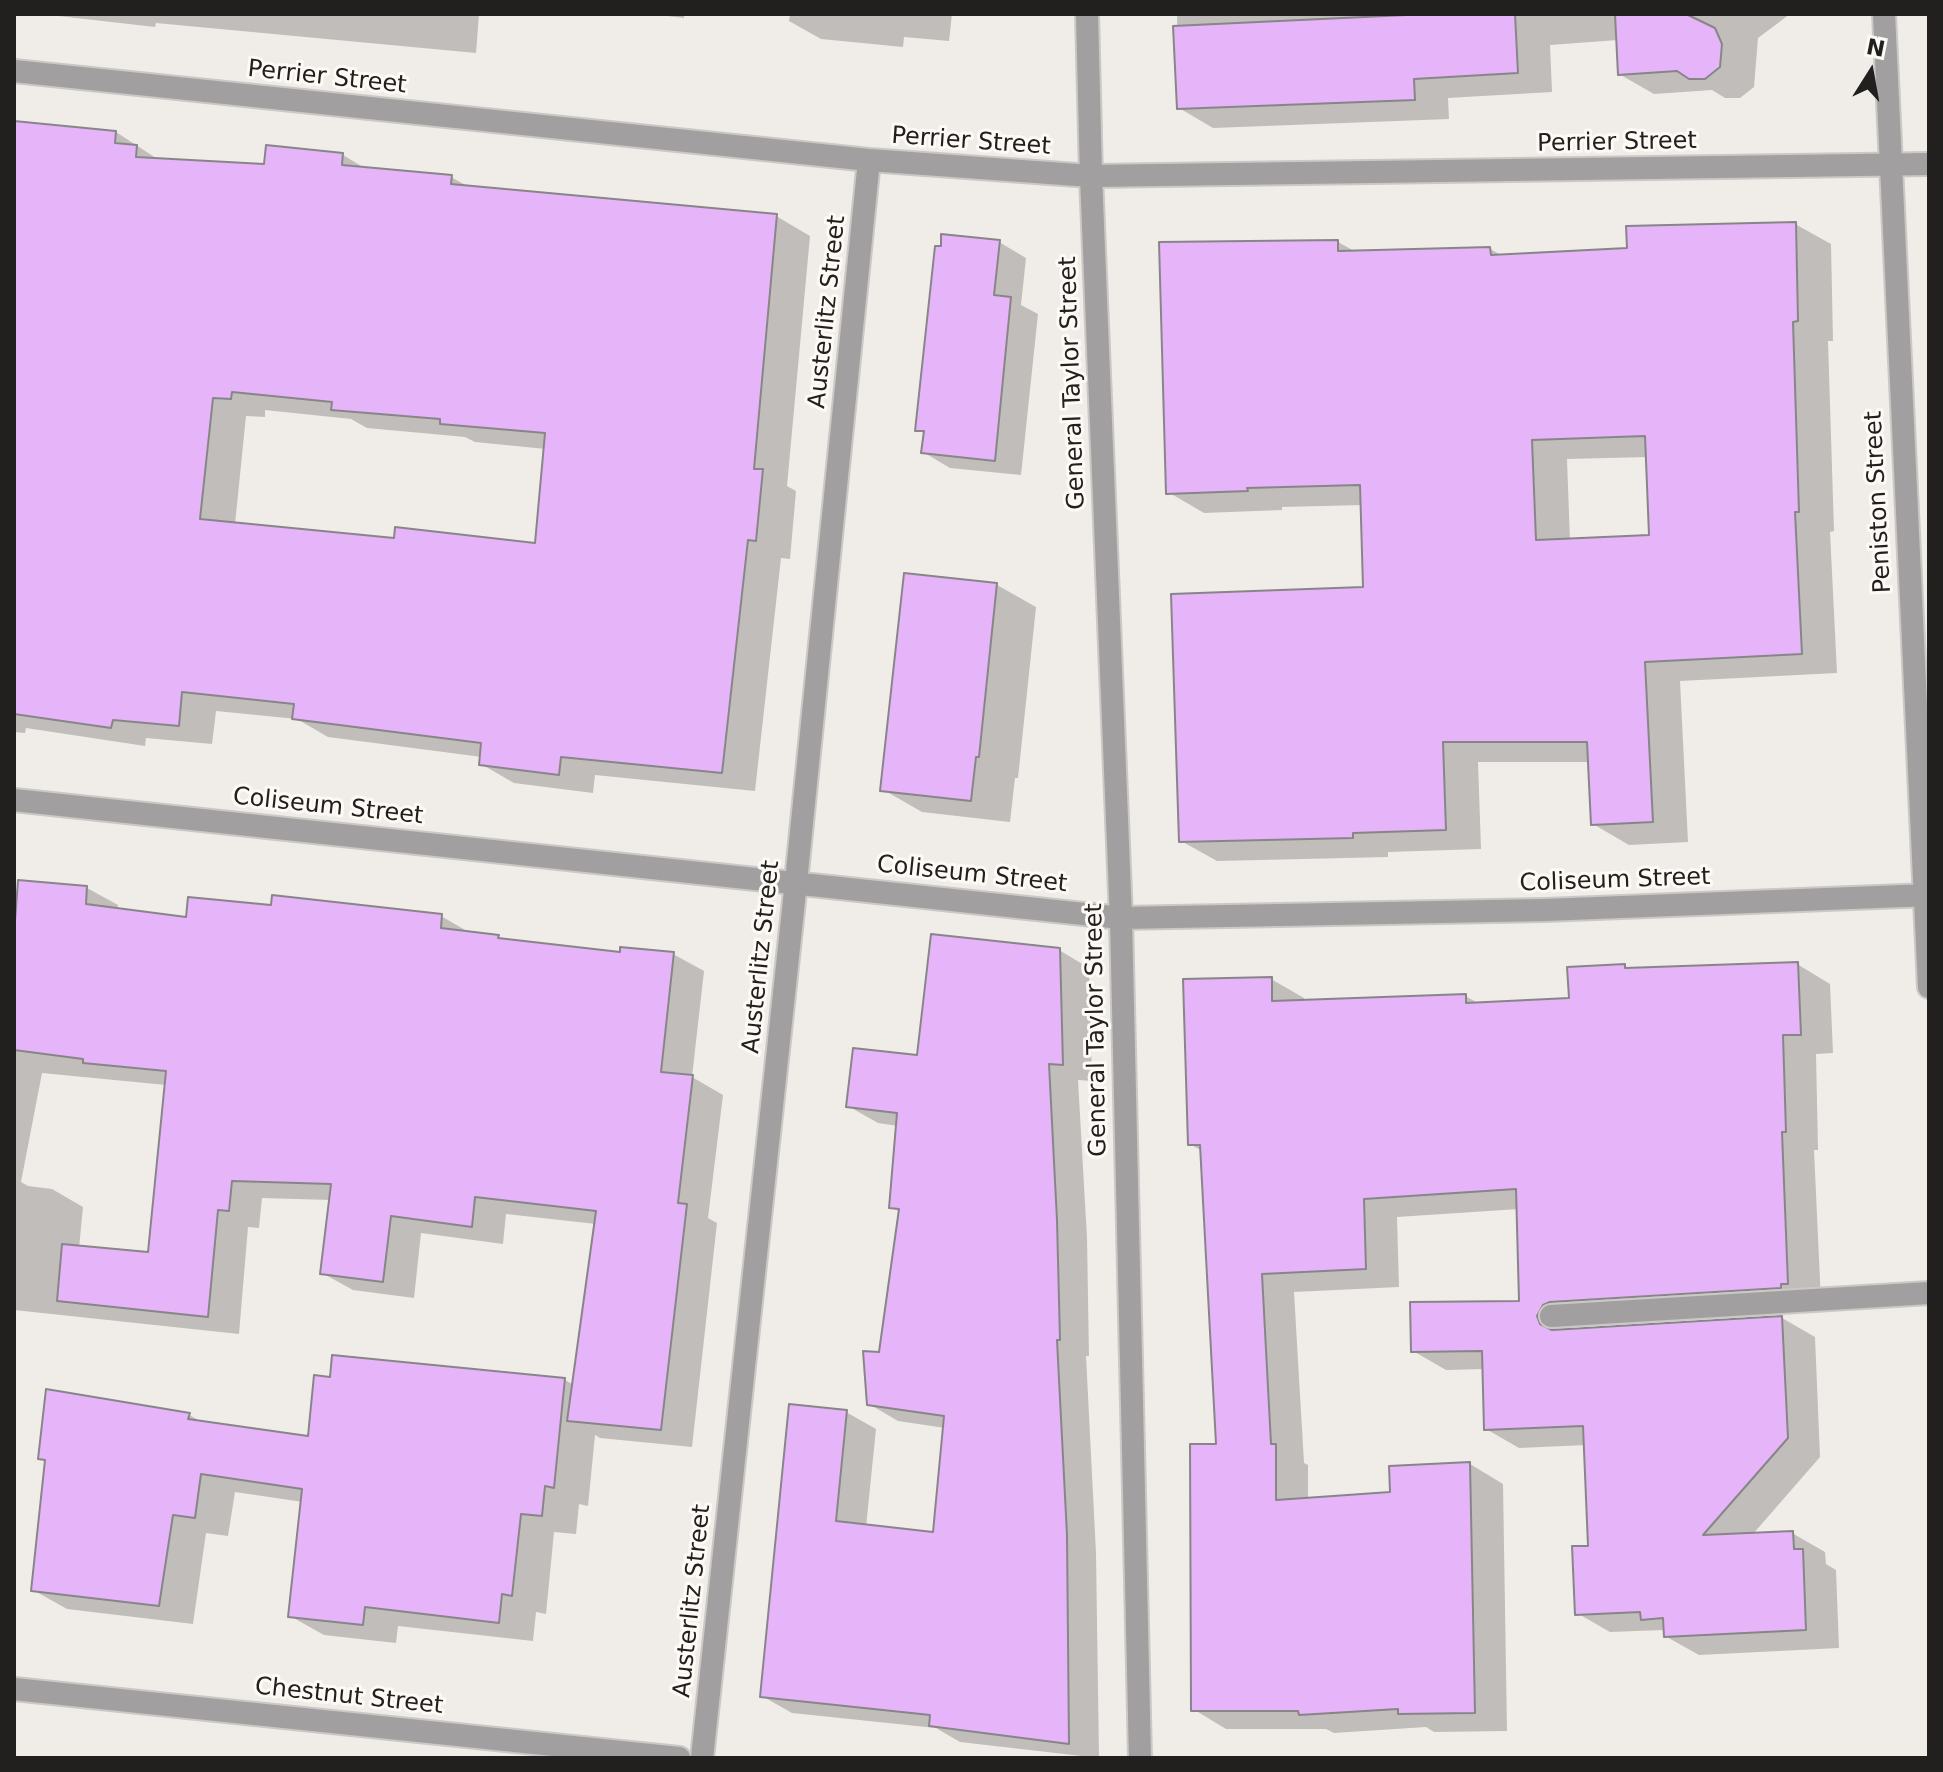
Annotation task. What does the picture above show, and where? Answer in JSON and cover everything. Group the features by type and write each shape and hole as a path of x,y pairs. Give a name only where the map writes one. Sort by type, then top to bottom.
{"street":[{"name":"General Taylor Street","path":"1087,14 1121,918 1140,1758"},
{"name":"Peniston Street","path":"1884,14 1929,987"},
{"name":"Perrier Street","path":"14,71 869,160 1091,176 1929,164"},
{"name":"Austerlitz Street","path":"702,1758 796,882 869,160"},
{"name":"Coliseum Street","path":"14,800 1121,918 1545,910 1926,895"},
{"path":"1551,1316 1929,1293"},
{"name":"Chestnut Street","path":"14,1689 679,1758"}],"building":[{"path":"1428,14 1515,14 1518,73 1414,79 1415,100 1177,109 1173,26"},
{"path":"1615,14 1686,14 1715,28 1722,44 1720,67 1705,79 1689,79 1677,71 1618,75"},
{"path":"14,121 116,131 115,143 137,145 136,157 264,164 266,145 343,153 342,165 452,175 451,184 777,214 754,469 763,469 756,541 748,540 722,773 561,757 559,775 479,765 481,743 292,719 294,704 182,692 179,726 113,720 111,728 14,714","holes":["232,392 332,402 331,410 440,419 440,424 545,433 535,543 395,527 394,538 200,519 213,398 231,399"]},
{"path":"1796,222 1798,321 1793,322 1799,512 1795,512 1802,654 1645,662 1653,822 1591,825 1587,742 1443,742 1446,830 1353,833 1353,838 1179,842 1171,594 1363,587 1360,485 1166,494 1159,242 1338,240 1338,251 1490,247 1491,255 1627,248 1626,226","holes":["1645,436 1649,535 1536,540 1532,440"]},
{"path":"941,234 1000,240 994,295 1011,297 995,461 921,453 924,431 915,431 935,246 941,246"},
{"path":"904,573 997,583 979,757 976,757 971,801 880,791"},
{"path":"18,880 87,886 86,904 186,917 188,897 271,905 272,895 442,914 441,928 499,935 498,938 620,952 620,947 674,952 661,1072 693,1075 678,1203 687,1204 661,1430 567,1421 596,1211 475,1197 472,1227 391,1216 383,1282 320,1274 331,1184 232,1181 229,1211 218,1210 208,1317 57,1301 62,1244 148,1252 166,1071 83,1063 83,1059 14,1050 14,935"},
{"path":"931,934 1060,948 1063,1065 1049,1064 1057,1220 1060,1340 1057,1340 1067,1535 1069,1744 929,1726 930,1715 760,1697 789,1404 847,1410 836,1521 933,1532 944,1416 867,1405 863,1351 879,1352 899,1209 889,1208 897,1113 846,1107 853,1048 917,1055"},
{"path":"1798,962 1801,1035 1783,1035 1786,1132 1782,1132 1788,1284 1781,1284 1781,1288 1550,1302 1543,1305 1537,1316 1540,1324 1552,1330 1782,1316 1788,1438 1703,1535 1793,1531 1794,1549 1803,1549 1806,1630 1664,1637 1663,1618 1641,1620 1640,1612 1575,1615 1572,1546 1588,1546 1583,1426 1484,1430 1482,1351 1411,1352 1410,1302 1519,1301 1516,1189 1364,1199 1366,1269 1262,1274 1271,1444 1276,1444 1276,1500 1390,1492 1389,1466 1470,1462 1475,1713 1398,1714 1398,1709 1299,1715 1298,1711 1191,1711 1190,1444 1216,1444 1200,1145 1188,1145 1183,979 1272,977 1272,1001 1466,994 1466,1003 1569,998 1567,967"},
{"path":"332,1355 565,1378 554,1488 545,1486 542,1516 521,1514 512,1596 502,1594 499,1623 365,1607 363,1625 288,1617 302,1489 201,1474 195,1518 173,1515 159,1606 31,1591 45,1460 38,1459 46,1389 190,1413 188,1419 308,1436 314,1375 330,1377"}]}
